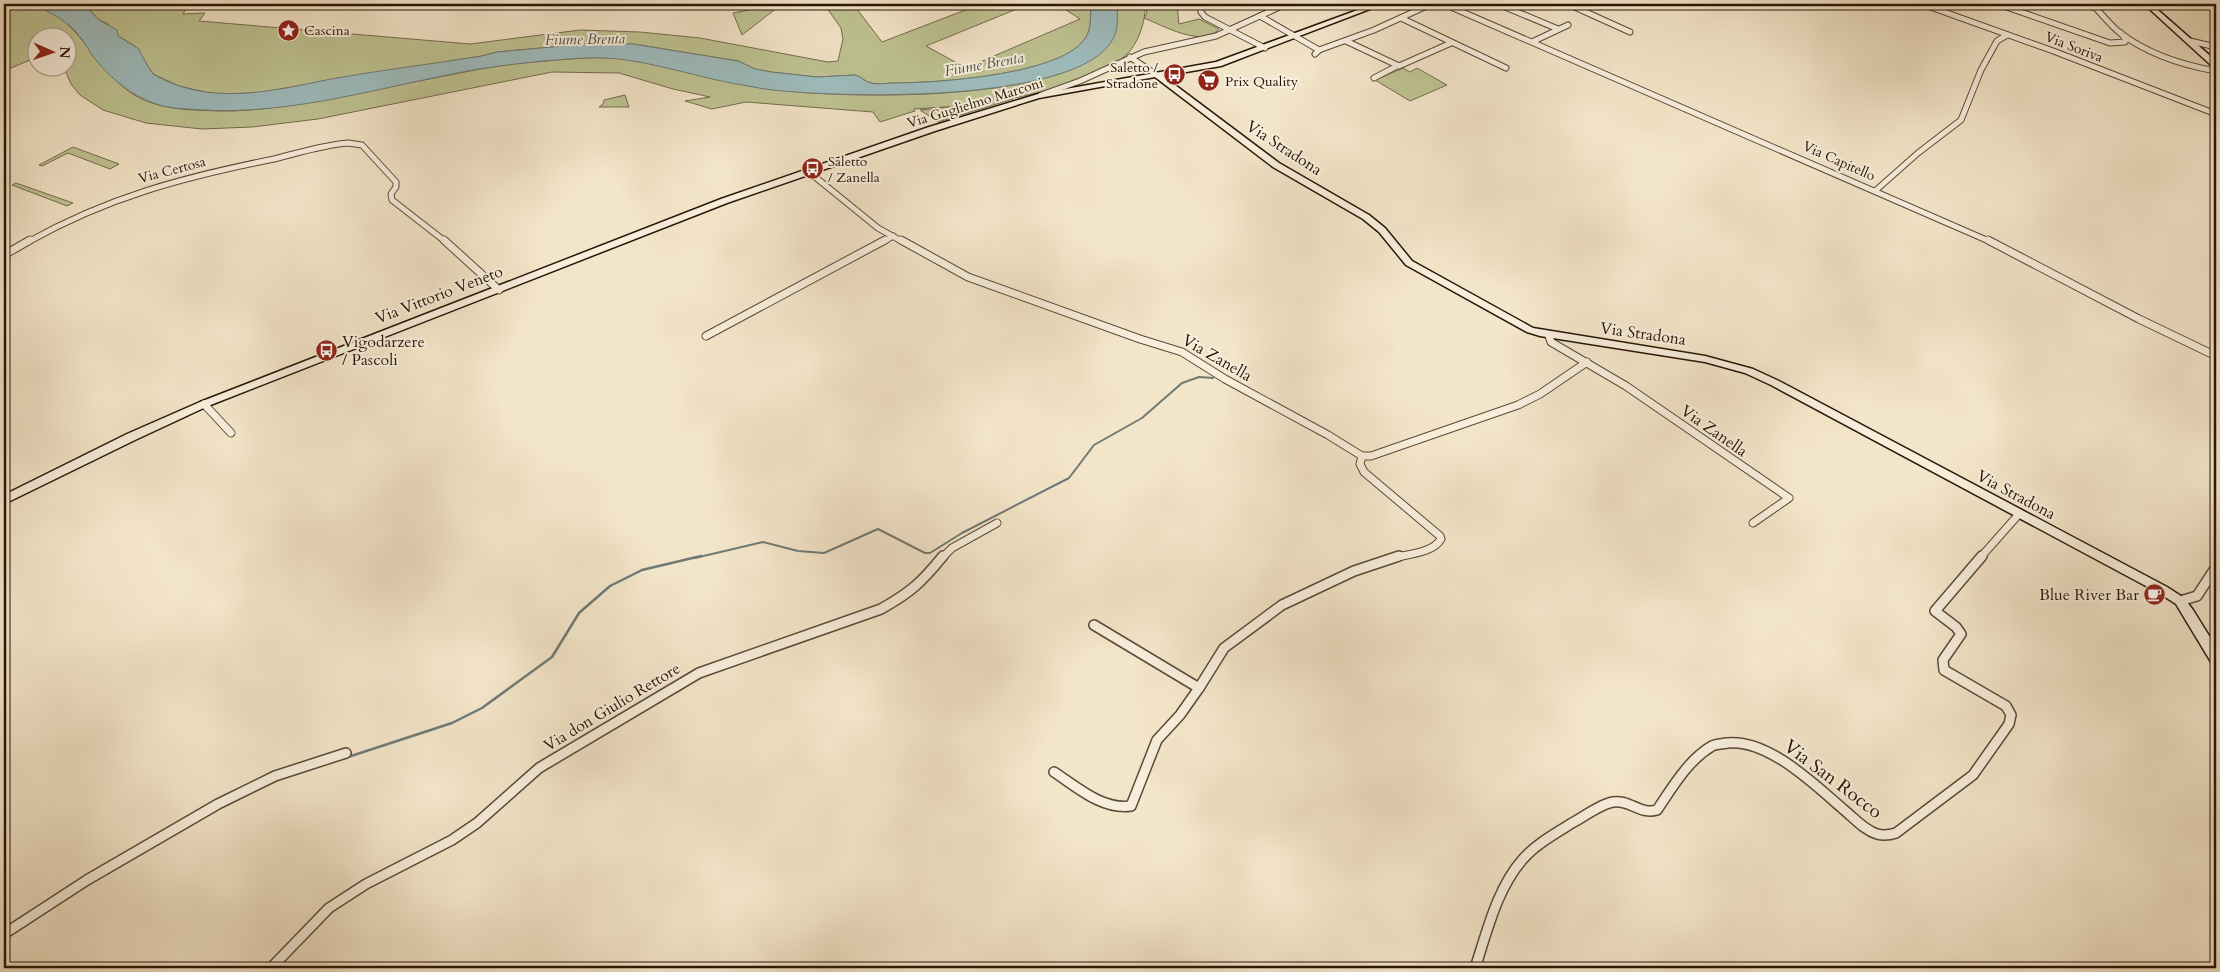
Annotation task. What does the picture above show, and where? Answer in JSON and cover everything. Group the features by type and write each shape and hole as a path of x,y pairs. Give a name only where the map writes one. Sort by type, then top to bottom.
{"main road":[{"name":"Via Guglielmo Marconi","path":"809,172 932,129 1038,96 1210,66 1264,48 1380,4"},
{"path":"2148,4 2190,40 2214,64"},
{"name":"Via Stradona","path":"1158,76 1276,165 1366,217 1382,230 1399,253 1420,270 1530,330 1549,336 1690,356 1749,371 1775,383 2163,590 2180,601"},
{"name":"Via Vittorio Veneto","path":"4,500 131,437 204,404 724,201 809,172"},
{"path":"2180,601 2216,658"}],"street":[{"path":"1200,4 1201,12 1205,17 1264,48"},
{"path":"1038,96 1080,81 1130,57 1153,50 1211,38 1286,4"},
{"path":"1260,16 1295,36 1317,52 1431,4"},
{"name":"Via Capitello","path":"1444,4 1534,41 1995,244 2123,311 2216,356"},
{"path":"1457,9 1470,4"},
{"path":"1498,4 1558,29"},
{"path":"1568,4 1630,32"},
{"name":"Via Soriva","path":"1922,4 2216,114"},
{"path":"1998,4 2115,44 2152,52 2216,74"},
{"path":"2082,4 2097,9"},
{"path":"2092,4 2126,40 2125,42 2115,44"},
{"path":"1401,18 1506,68"},
{"path":"1534,41 1568,25"},
{"path":"2120,33 2152,52"},
{"path":"1875,191 1918,153 1961,120 1981,70 1997,41 2007,35"},
{"path":"2190,40 2216,47"},
{"path":"1346,41 1397,66"},
{"path":"1374,78 1451,43"},
{"name":"Via Stradona","path":"1130,57 1158,76"},
{"path":"2184,63 2206,73 2216,74"},
{"path":"2192,66 2207,68 2214,64"},
{"name":"Via Certosa","path":"4,255 94,209 149,189 219,170 337,145 358,143 396,182 396,187 391,194 392,200 432,229 499,290"},
{"name":"Via Zanella","path":"809,172 870,222 968,277 1140,339 1182,352 1240,388 1321,431 1362,456"},
{"path":"706,336 893,236"},
{"name":"Via Zanella","path":"1549,336 1551,342 1626,386 1724,456 1789,498 1753,523"},
{"path":"1054,772 1107,804 1124,808 1131,806 1144,779 1157,740 1180,716 1224,648 1282,606 1354,571 1387,559 1423,551 1440,542 1441,539 1437,533 1364,472 1360,466 1362,456 1372,456 1518,406 1540,394 1587,362"},
{"path":"204,404 231,433"},
{"name":"Via San Rocco","path":"1475,968 1502,896 1517,866 1529,852 1612,802 1622,802 1646,813 1657,810 1684,772 1705,751 1714,745 1738,742 1757,746 1768,751 1819,788 1871,832 1884,836 1896,833 1973,775 2009,724 2011,715 2006,706 1944,670 1942,664 1961,634 1957,628 1943,620 1935,612 1936,608 2019,514"},
{"name":"Via don Giulio Rettore","path":"271,968 314,922 336,904 374,879 452,840 477,823 538,768 699,674 730,661 881,609 904,596 921,582 944,554 952,548 997,523"},
{"path":"2180,601 2198,596 2216,567"},
{"path":"1094,625 1099,630 1199,688"},
{"path":"4,934 87,880 218,804 275,776 346,753"}],"green space":[{"path":"4,4 28,4 44,9 59,17 71,28 28,28 28,61 4,71"},
{"path":"84,4 160,4 187,7 183,14 205,13 199,21 470,44 580,30 640,32 700,38 828,62 838,61 843,39 841,28 824,4 853,4 882,42 981,4 1029,4 926,46 966,68 1080,19 1057,4 1092,4 1090,27 1087,36 1070,52 1050,61 1024,69 966,79 877,84 855,75 817,77 771,72 755,69 738,61 633,44 585,44 497,52 256,93 213,94 179,86 153,74 135,46 118,36 107,23 99,20"},
{"path":"782,4 742,35 733,13"},
{"path":"1117,4 1177,4 1179,24 1199,19 1219,29 1212,34 1193,36 1172,30 1144,18 1140,32 1130,51 1114,64 1101,71 1070,84 1009,99 1013,99 938,122 920,110 959,106 914,109 915,111 880,122 873,112 746,102 712,109 685,101 710,97 673,89 619,73 552,72 318,119 252,127 202,129 146,123 103,110 80,95 68,78 78,78 78,36 118,82 131,93 141,99 162,106 196,110 262,109 384,88 484,68 584,58 631,60 769,89 845,95 944,93 994,88 1039,79 1078,67 1105,49 1109,44 1116,28"},
{"path":"1403,68 1410,72 1417,68 1447,85 1410,101 1375,80"},
{"path":"625,95 629,107 599,107 603,104 604,100"},
{"path":"73,147 119,164 110,169 68,153 42,166 39,165"},
{"path":"16,183 73,203 67,206 12,185"}],"water":[{"path":"30,4 84,4 99,20 117,30 118,36 139,49 153,74 174,84 218,93 264,91 497,52 585,44 633,44 738,61 755,69 771,72 817,77 855,75 874,84 966,79 1024,69 1070,52 1087,36 1090,27 1092,4 1117,4 1117,17 1113,39 1091,60 1053,76 1005,86 951,92 895,95 765,89 627,60 585,58 529,62 473,70 305,104 272,108 204,110 163,106 133,93 106,72 99,64 78,35 78,28 72,28 52,14"}],"waterway":[{"path":"2184,32 2192,39"},
{"path":"2199,45 2216,61"},
{"path":"695,558 763,542 798,551 824,553 878,529 925,553 930,553 962,533 1069,478 1094,445 1142,418 1182,383 1199,377 1213,378"},
{"path":"348,757 452,723 482,708 552,657 579,613 610,586 642,570 701,556"}],"place":[{"name":"Cascina","path":"288,30"},
{"name":"Saletto / Stradone","path":"1174,75"},
{"name":"Prix Quality","path":"1209,81"},
{"name":"Saletto / Zanella","path":"812,169"},
{"name":"Vigodarzere / Pascoli","path":"326,351"},
{"name":"Blue River Bar","path":"2155,595"}],"water label":[{"name":"Fiume Brenta","path":"585,39"},
{"name":"Fiume Brenta","path":"984,64"}]}
